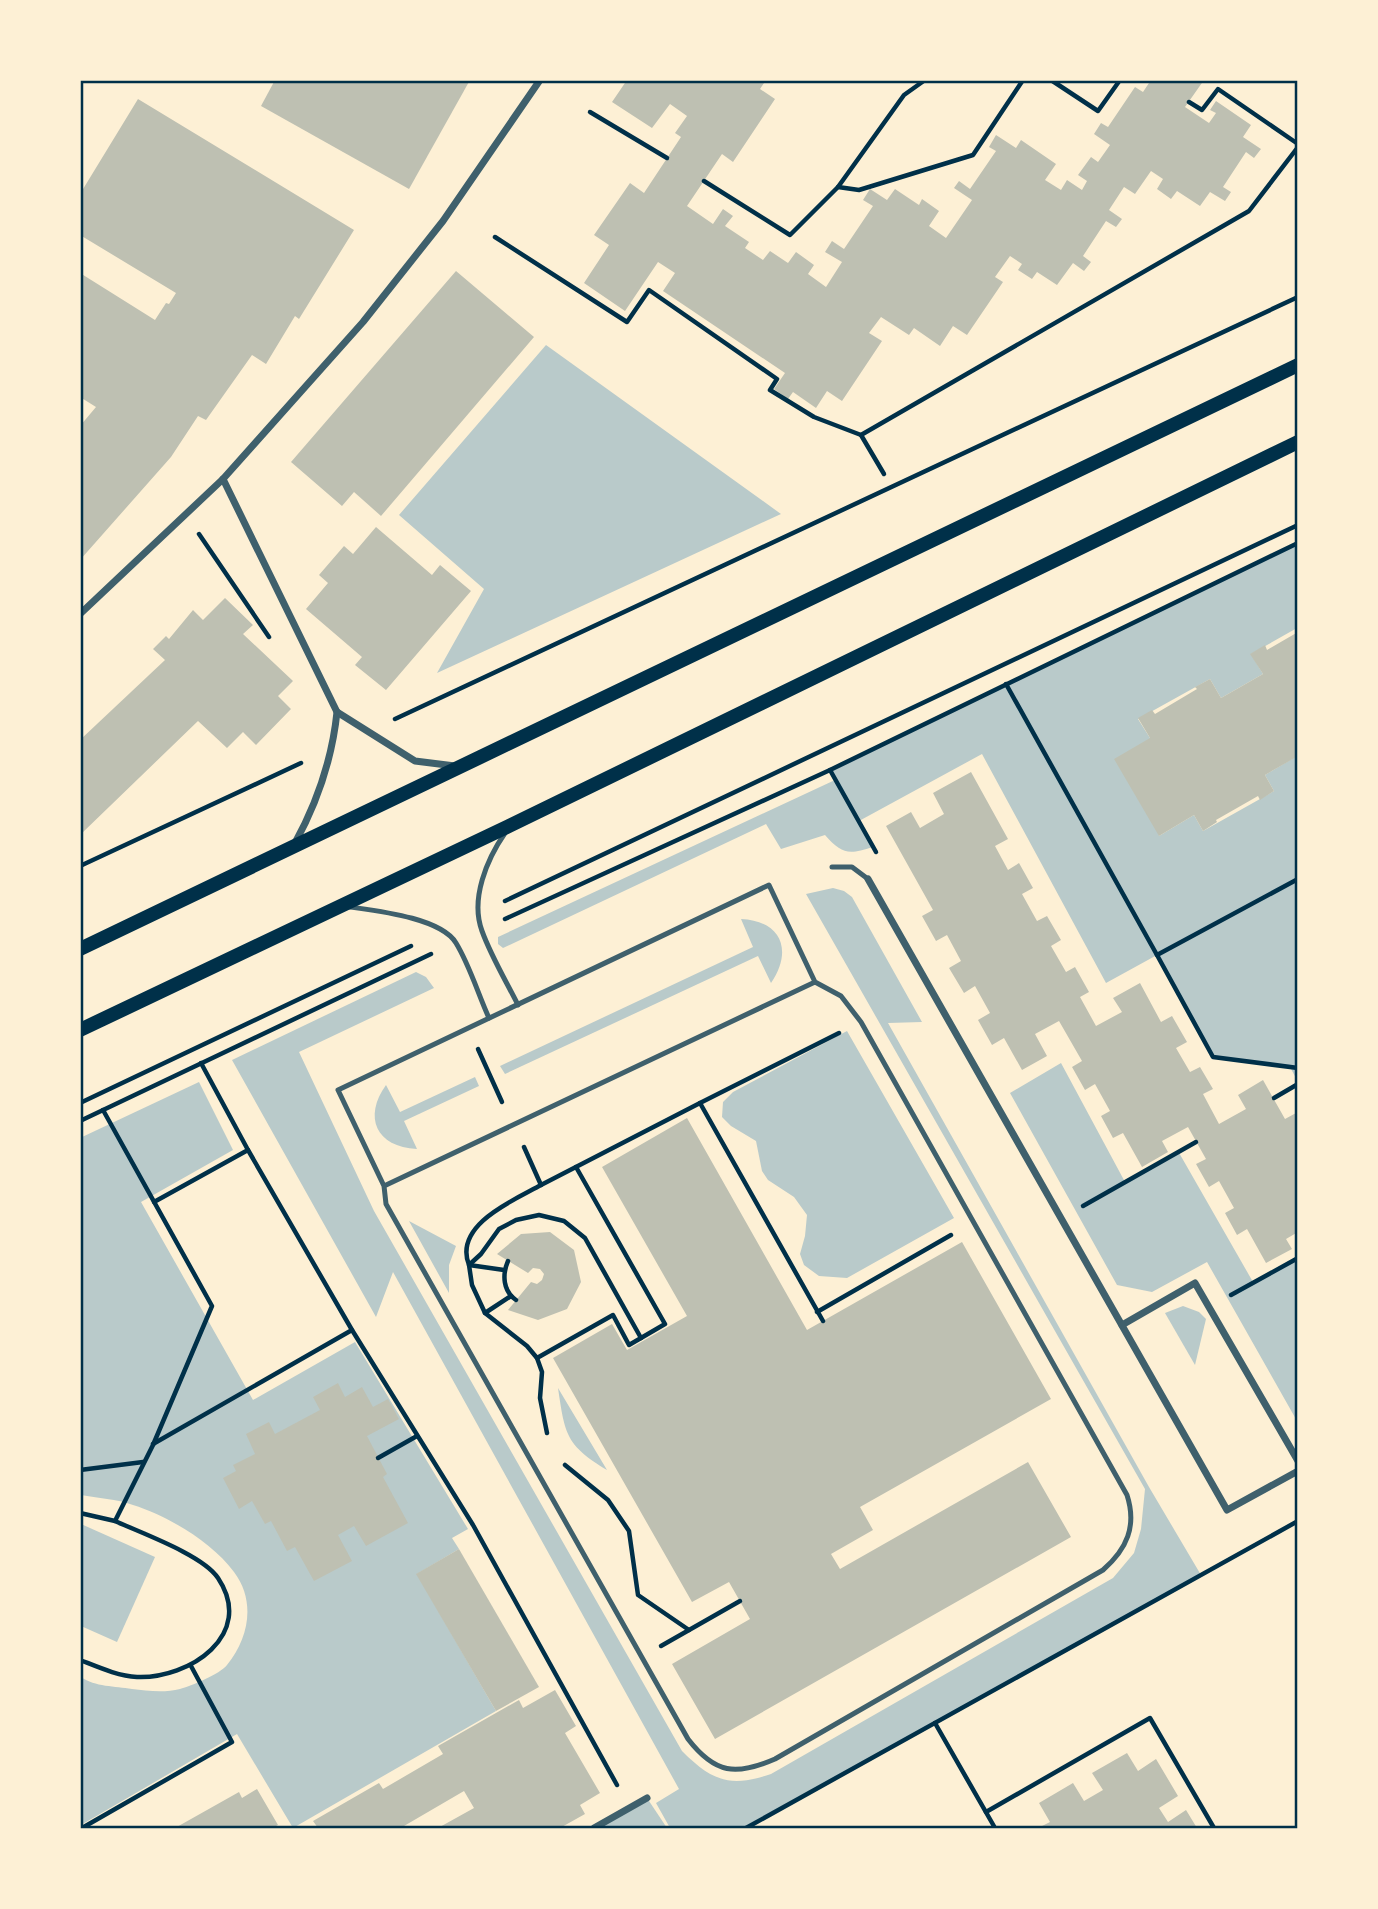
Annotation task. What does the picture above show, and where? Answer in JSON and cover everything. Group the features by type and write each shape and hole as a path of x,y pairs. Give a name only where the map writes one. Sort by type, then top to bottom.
{"main road":[{"path":"80,949 1297,365"},
{"path":"80,1030 344,906 1297,442"}],"street":[{"path":"80,614 223,479 371,312 443,221 540,80"},
{"path":"223,479 337,712 415,761 460,767"},
{"path":"292,847 313,810 332,749 337,712"},
{"path":"868,879 1227,1510 1297,1471"},
{"path":"1122,1325 1195,1283 1297,1461"},
{"path":"594,1829 647,1798"}],"lane":[{"path":"509,826 490,855 481,886 478,914 481,929 517,1005"},
{"path":"832,867 852,867 868,879"},
{"path":"769,885 815,982 841,996 860,1022 1127,1495 1132,1522 1126,1542 1116,1558 1102,1570 775,1759 752,1769 733,1770 713,1763 698,1752 688,1739 386,1204 384,1186 338,1090 517,1005 769,885"},
{"path":"344,906 379,911 444,930 456,942 489,1018"},
{"path":"384,1186 815,982"}],"path":[{"path":"704,181 790,235 838,187 904,95 925,80"},
{"path":"838,187 859,190 973,155 1023,80"},
{"path":"1051,80 1098,111 1120,80"},
{"path":"861,435 1249,211 1297,145 1218,89 1202,110 1189,102"},
{"path":"590,112 667,158"},
{"path":"495,237 627,322 649,290 777,379 770,390 814,417 861,435 884,474"},
{"path":"392,720 1297,297"},
{"path":"478,914 1297,525"},
{"path":"195,528 273,643"},
{"path":"481,929 830,770 1297,543"},
{"path":"1006,684 1213,1057 1297,1068"},
{"path":"80,866 304,762"},
{"path":"830,770 880,858"},
{"path":"1157,955 1297,880"},
{"path":"80,1104 444,930"},
{"path":"80,1121 456,942"},
{"path":"552,1443 546,1432 540,1398 542,1372 537,1358 527,1346 485,1313 472,1285 465,1255 472,1233 493,1210 860,1022"},
{"path":"201,1063 352,1330 472,1525 622,1795"},
{"path":"1274,1098 1297,1084"},
{"path":"700,1103 822,1321"},
{"path":"103,1110 212,1306 153,1445 116,1521"},
{"path":"522,1142 541,1185"},
{"path":"1076,1210 1196,1142"},
{"path":"154,1202 248,1150"},
{"path":"537,1358 613,1315 629,1345 665,1324 576,1167"},
{"path":"469,1265 481,1254 499,1229 516,1220 539,1215 564,1221 585,1238 641,1338"},
{"path":"817,1312 973,1223"},
{"path":"1227,1297 1297,1258"},
{"path":"485,1313 514,1298 505,1284 504,1270 508,1261"},
{"path":"469,1265 504,1270"},
{"path":"153,1445 352,1330"},
{"path":"378,1458 417,1436"},
{"path":"559,1454 565,1465 608,1500 629,1531 638,1595 690,1630"},
{"path":"80,1470 144,1462"},
{"path":"80,1513 116,1521 203,1562 218,1576 226,1594 229,1614 224,1633 214,1650 191,1665 160,1676 135,1677 107,1671 80,1660"},
{"path":"746,1829 1297,1521"},
{"path":"642,1656 740,1601"},
{"path":"82,1829 232,1742 191,1665"},
{"path":"986,1812 1150,1718 1214,1829"},
{"path":"935,1723 995,1829"}],"shaded area":[{"path":"546,345 781,514 437,673 484,589 399,515"},
{"path":"1297,543 1297,628 1251,654 1263,674 1221,698 1210,679 1138,719 1150,738 1159,836 1194,815 1203,831 1274,791 1265,775 1297,756 1297,1080 1290,1067 1213,1057 1157,955 1106,983 982,754 859,821 873,847 846,851 825,835 781,849 766,824 503,948 498,944 498,937 835,780 830,770"},
{"path":"833,888 852,897 922,1022 888,1023 1201,1575 742,1828 670,1828 656,1803 679,1789 393,1272 376,1317 232,1060 416,972 426,977 434,988 299,1052 374,1211 682,1751 703,1769 722,1779 744,1781 771,1774 1113,1578 1134,1553 1141,1529 1145,1489 806,894"},
{"path":"741,919 766,925 780,940 781,960 771,983 758,956 505,1074 500,1066 753,947"},
{"path":"847,1031 954,1218 847,1278 819,1276 804,1265 800,1254 807,1215 794,1197 768,1180 762,1171 756,1141 731,1126 722,1117 723,1102 733,1092"},
{"path":"1061,1063 1125,1182 1178,1151 1253,1282 1297,1258 1297,1421 1207,1262 1152,1292 1117,1285 1010,1093"},
{"path":"475,1077 479,1086 404,1121 417,1149 392,1143 378,1128 375,1108 386,1085 400,1112"},
{"path":"199,1082 233,1150 141,1202 253,1400 355,1342 468,1529 452,1538 459,1549 417,1574 496,1711 293,1828 237,1734 81,1825 81,1677 99,1684 144,1690 168,1691 185,1687 212,1676 227,1665 240,1643 247,1619 241,1583 225,1561 202,1541 175,1523 146,1510 120,1501 81,1495 80,1138"},
{"path":"409,1221 456,1246 449,1265 449,1293"},
{"path":"1183,1306 1199,1312 1206,1319 1195,1365 1165,1313"},
{"path":"558,1388 607,1470 583,1453 570,1437"},
{"path":"81,1524 155,1557 117,1642 81,1626"},
{"path":"647,1798 667,1828 595,1828"}],"building":[{"path":"275,80 470,80 409,189 261,106"},
{"path":"627,80 766,80 760,89 775,99 733,162 722,154 687,206 713,224 723,209 733,216 725,226 749,242 745,248 763,260 770,251 788,263 796,252 814,265 808,274 826,287 842,262 825,252 832,241 844,249 873,206 863,200 870,189 887,200 895,189 919,205 922,199 939,211 929,226 946,238 972,200 954,188 959,181 970,189 996,151 989,147 996,135 1016,148 1021,140 1056,164 1045,180 1061,190 1067,180 1082,190 1087,181 1078,175 1091,157 1098,162 1110,145 1094,134 1101,123 1108,127 1135,87 1143,92 1151,80 1204,80 1185,107 1209,123 1216,113 1210,110 1216,101 1251,125 1243,137 1261,149 1254,158 1246,152 1223,187 1231,192 1225,201 1210,192 1200,206 1177,191 1171,199 1157,189 1163,179 1151,171 1135,194 1124,187 1109,210 1122,219 1116,227 1106,221 1083,256 1091,262 1084,271 1073,263 1057,285 1037,272 1032,279 1018,270 1022,264 1010,256 995,277 1003,282 967,335 953,326 940,346 914,328 909,335 881,317 869,333 882,341 842,401 827,391 816,408 793,392 788,399 774,389 785,373 663,291 675,273 658,262 625,311 584,283 609,245 594,235 630,183 644,193 681,137 675,133 687,116 670,104 652,128 612,102"},
{"path":"138,99 354,230 299,319 295,316 266,364 252,355 206,420 198,416 171,457 80,560 80,426 96,407 80,397 80,273 155,320 176,293 80,235 80,194"},
{"path":"456,271 534,337 381,516 354,492 342,506 291,462"},
{"path":"376,527 432,575 440,565 471,591 386,690 355,665 362,657 306,609 328,583 319,575 344,546 353,554"},
{"path":"225,598 253,625 243,634 293,681 278,696 291,709 256,745 243,732 227,748 198,721 80,835 80,740 165,660 153,649 166,636 169,639 193,610 203,620"},
{"path":"1298,632 1298,756 1265,775 1274,791 1260,800 1258,796 1216,820 1217,822 1203,831 1194,815 1159,836 1114,759 1150,738 1138,718 1152,710 1155,714 1210,679 1221,698 1263,674 1250,654 1265,645 1267,650"},
{"path":"971,772 1008,839 995,846 1008,870 1019,863 1033,888 1022,894 1037,921 1047,916 1061,940 1051,946 1066,972 1075,967 1089,992 1080,997 1096,1026 1122,1012 1113,998 1140,983 1161,1022 1172,1016 1187,1042 1176,1048 1190,1072 1200,1067 1213,1089 1203,1094 1219,1124 1246,1109 1238,1095 1263,1080 1285,1119 1296,1113 1298,1232 1286,1239 1292,1249 1266,1263 1247,1229 1237,1235 1225,1213 1234,1208 1219,1181 1209,1187 1196,1164 1206,1159 1188,1127 1162,1141 1168,1152 1142,1167 1123,1133 1113,1138 1101,1116 1110,1111 1095,1084 1085,1090 1072,1067 1082,1061 1059,1021 1035,1034 1047,1056 1022,1070 1004,1038 992,1045 978,1020 990,1013 975,986 964,993 949,968 961,961 947,935 936,941 922,916 933,910 886,826 911,812 920,828 944,814 933,793"},
{"path":"687,1118 807,1330 962,1242 1051,1399 860,1507 873,1530 831,1554 840,1569 1028,1462 1071,1537 715,1739 672,1664 750,1619 729,1582 692,1602 553,1358 612,1324 627,1350 687,1316 602,1167"},
{"path":"550,1232 574,1250 581,1282 567,1309 538,1320 508,1310 531,1282 537,1284 544,1274 540,1269 533,1268 528,1273 497,1254 521,1234"},
{"path":"338,1383 345,1397 362,1387 373,1407 388,1399 399,1419 367,1436 387,1474 383,1477 408,1523 366,1546 354,1526 338,1535 352,1561 314,1581 295,1547 287,1551 271,1521 265,1524 252,1501 239,1509 223,1478 236,1471 233,1465 255,1454 246,1434 269,1422 275,1434 320,1410 313,1397"},
{"path":"459,1549 539,1687 496,1711 416,1574"},
{"path":"555,1690 576,1726 565,1733 600,1793 580,1805 585,1814 560,1828 438,1828 474,1808 464,1791 404,1826 406,1828 318,1828 313,1821 379,1783 383,1789 443,1754 438,1746 519,1700 523,1708"},
{"path":"1127,1753 1138,1771 1156,1759 1178,1796 1159,1808 1168,1822 1186,1810 1197,1828 1038,1828 1050,1822 1039,1803 1073,1783 1084,1801 1103,1790 1092,1773"},
{"path":"257,1789 278,1825 272,1828 175,1828 239,1792 242,1798"}]}
